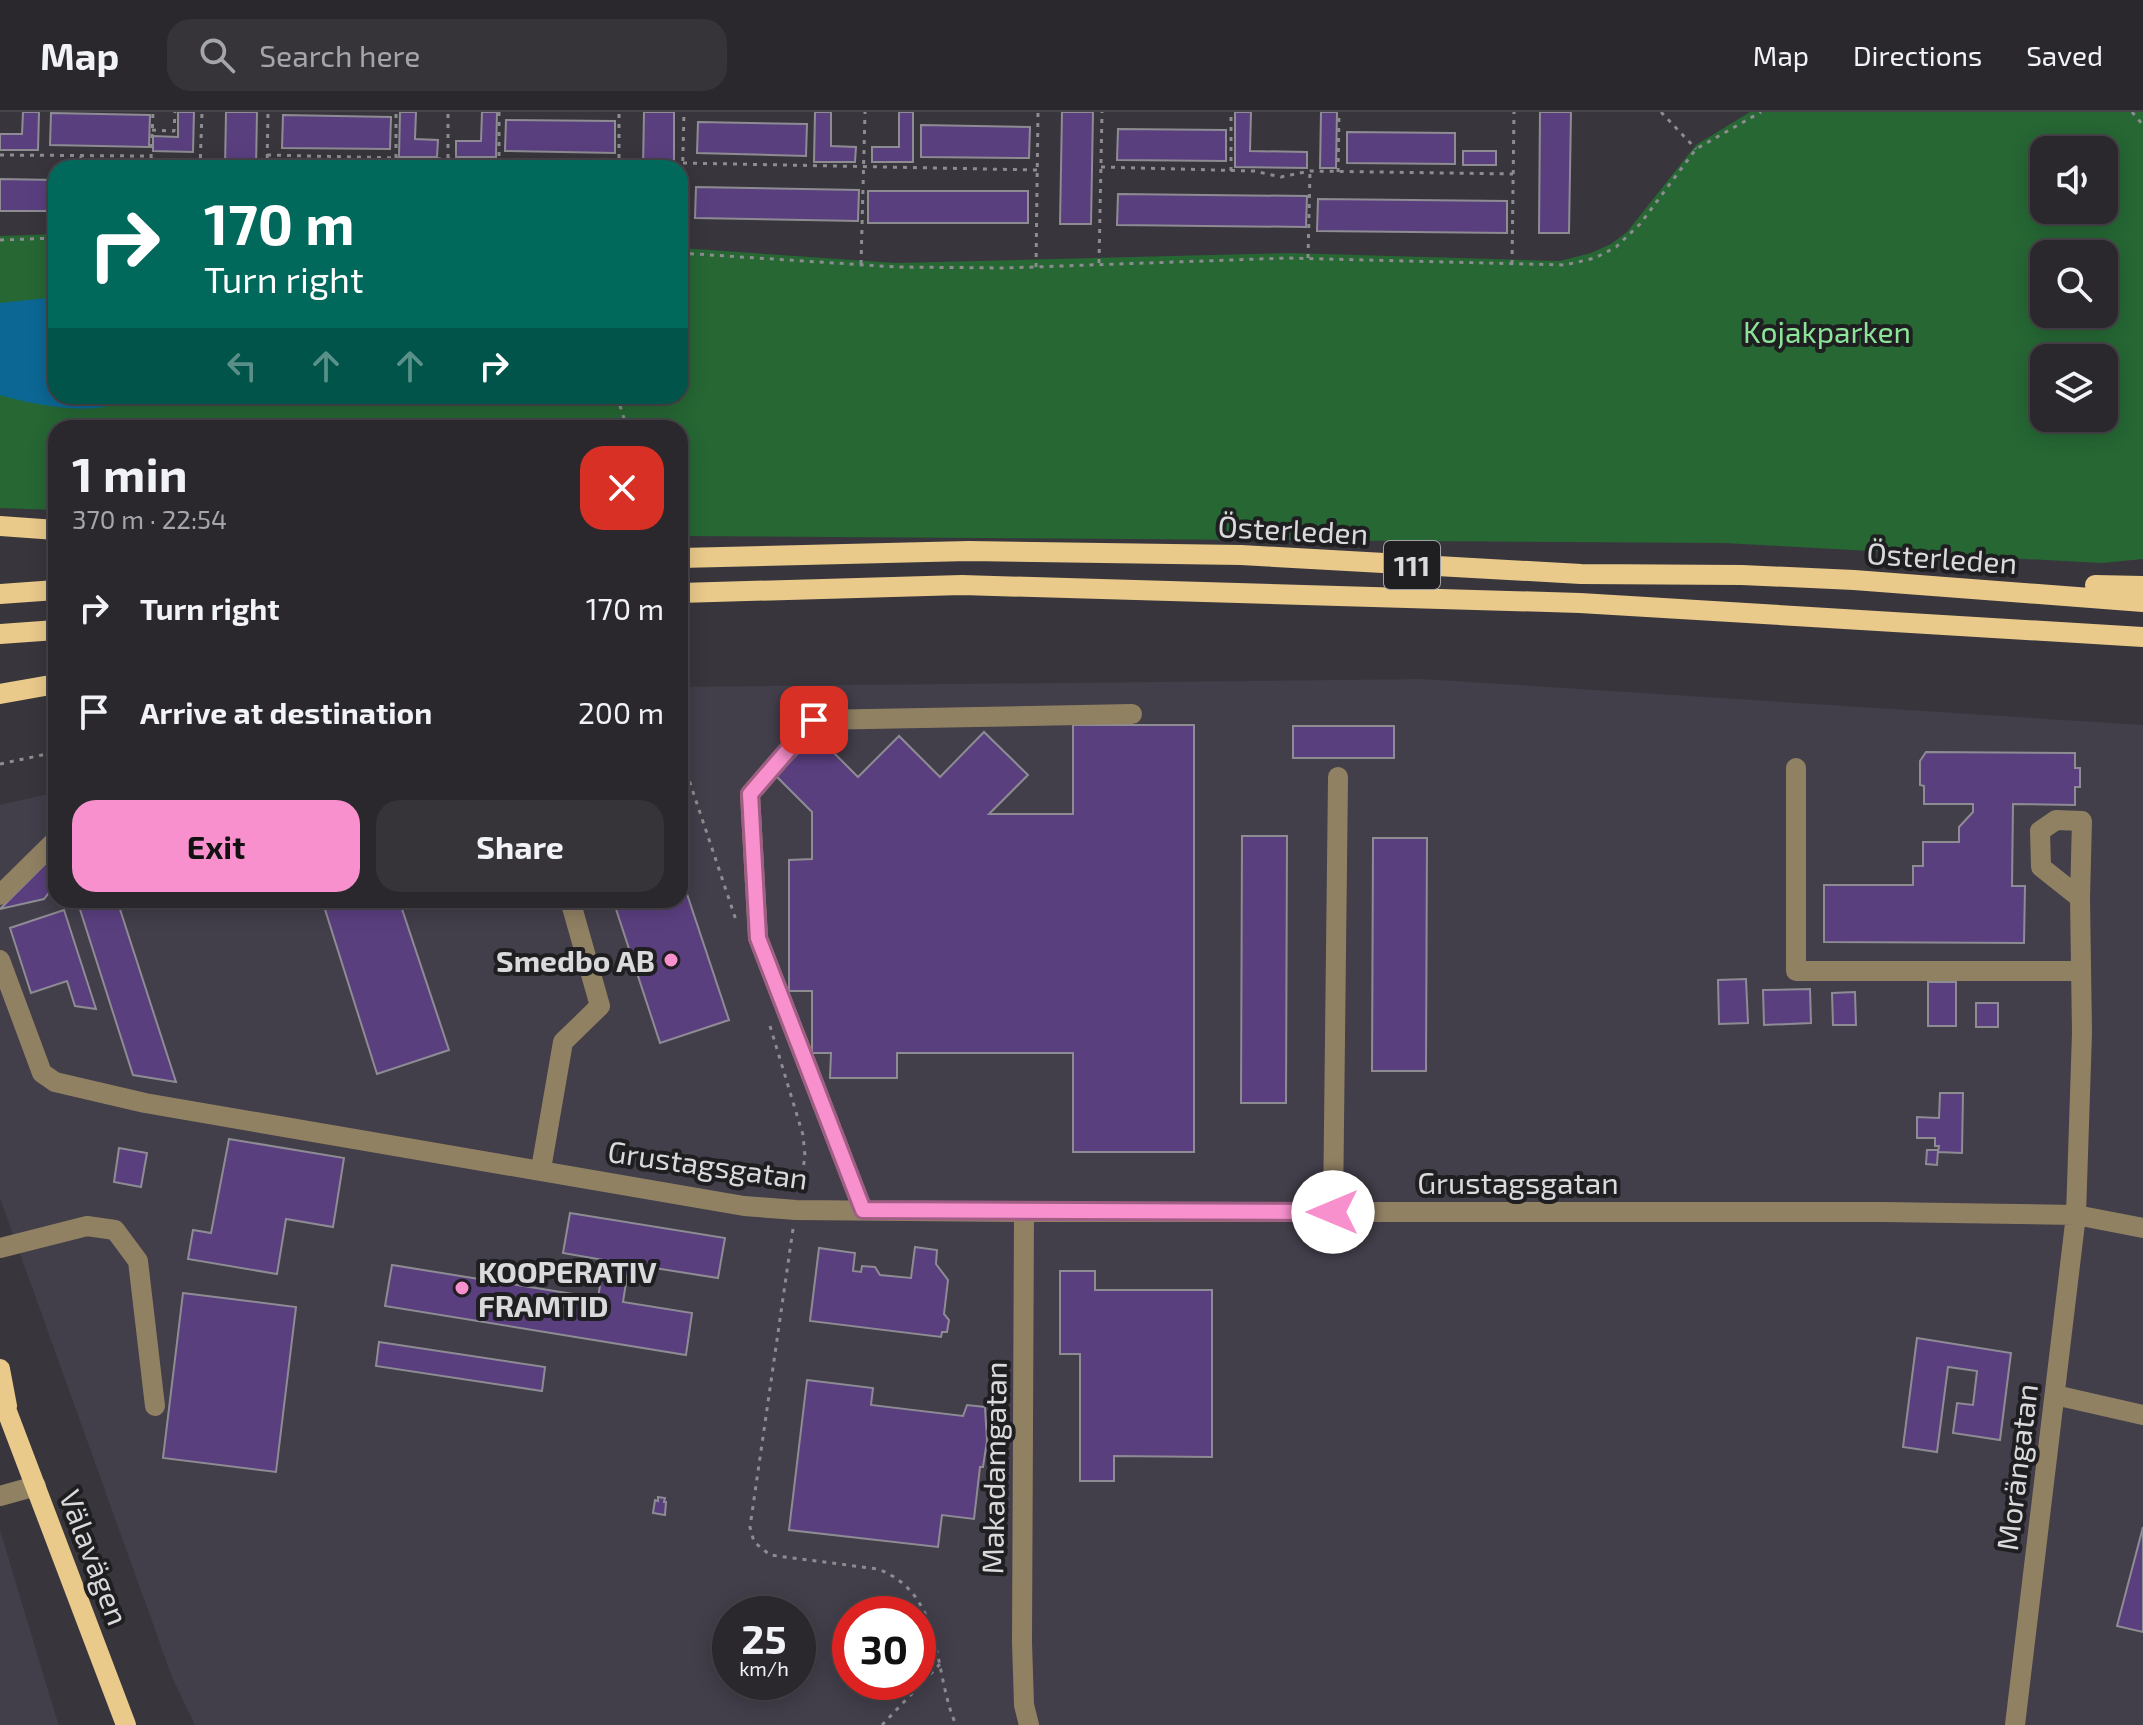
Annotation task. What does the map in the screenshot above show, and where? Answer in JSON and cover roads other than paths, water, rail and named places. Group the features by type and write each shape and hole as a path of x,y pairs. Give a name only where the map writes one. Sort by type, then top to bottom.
{"main road":[{"path":"0,526 48,529"},
{"name":"Österleden","path":"688,558 969,551 1225,555 1581,574 1742,575 1854,580 2143,602"},
{"path":"1854,580 2143,586"},
{"name":"111","path":"688,593 962,585 1549,602 2143,637"},
{"path":"0,594 48,591"},
{"path":"0,634 48,631"},
{"path":"0,694 48,685"},
{"name":"Välavägen","path":"0,1369 4,1402 126,1725"}],"street":[{"path":"863,1210 758,938 750,794 814,720 1132,714"},
{"path":"1796,768 1796,971 2081,971"},
{"path":"1333,1212 1338,777"},
{"path":"0,895 48,848"},
{"name":"Morängatan","path":"2015,1725 2076,1215 2082,1033 2080,898"},
{"path":"551,1171 563,1042 600,1006 572,908"},
{"name":"Grustagsgatan","path":"0,960 42,1073 55,1082 145,1103 744,1206 796,1210 1024,1212 1883,1212 2076,1215 2143,1228"},
{"name":"Makadamgatan","path":"1024,1212 1022,1642 1024,1705 1029,1725"},
{"path":"0,1248 87,1226 115,1230 138,1261 155,1406"},
{"path":"2055,1395 2143,1415"},
{"path":"0,1496 36,1486"}],"water":[{"path":"48,298 48,404 112,404 85,409 66,408 0,395 0,303"}],"place":[{"name":"Smedbo AB","path":"671,960"},
{"name":"KOOPERATIV FRAMTID","path":"462,1288"}],"park label":[{"name":"Kojakparken","path":"1827,331"}]}
